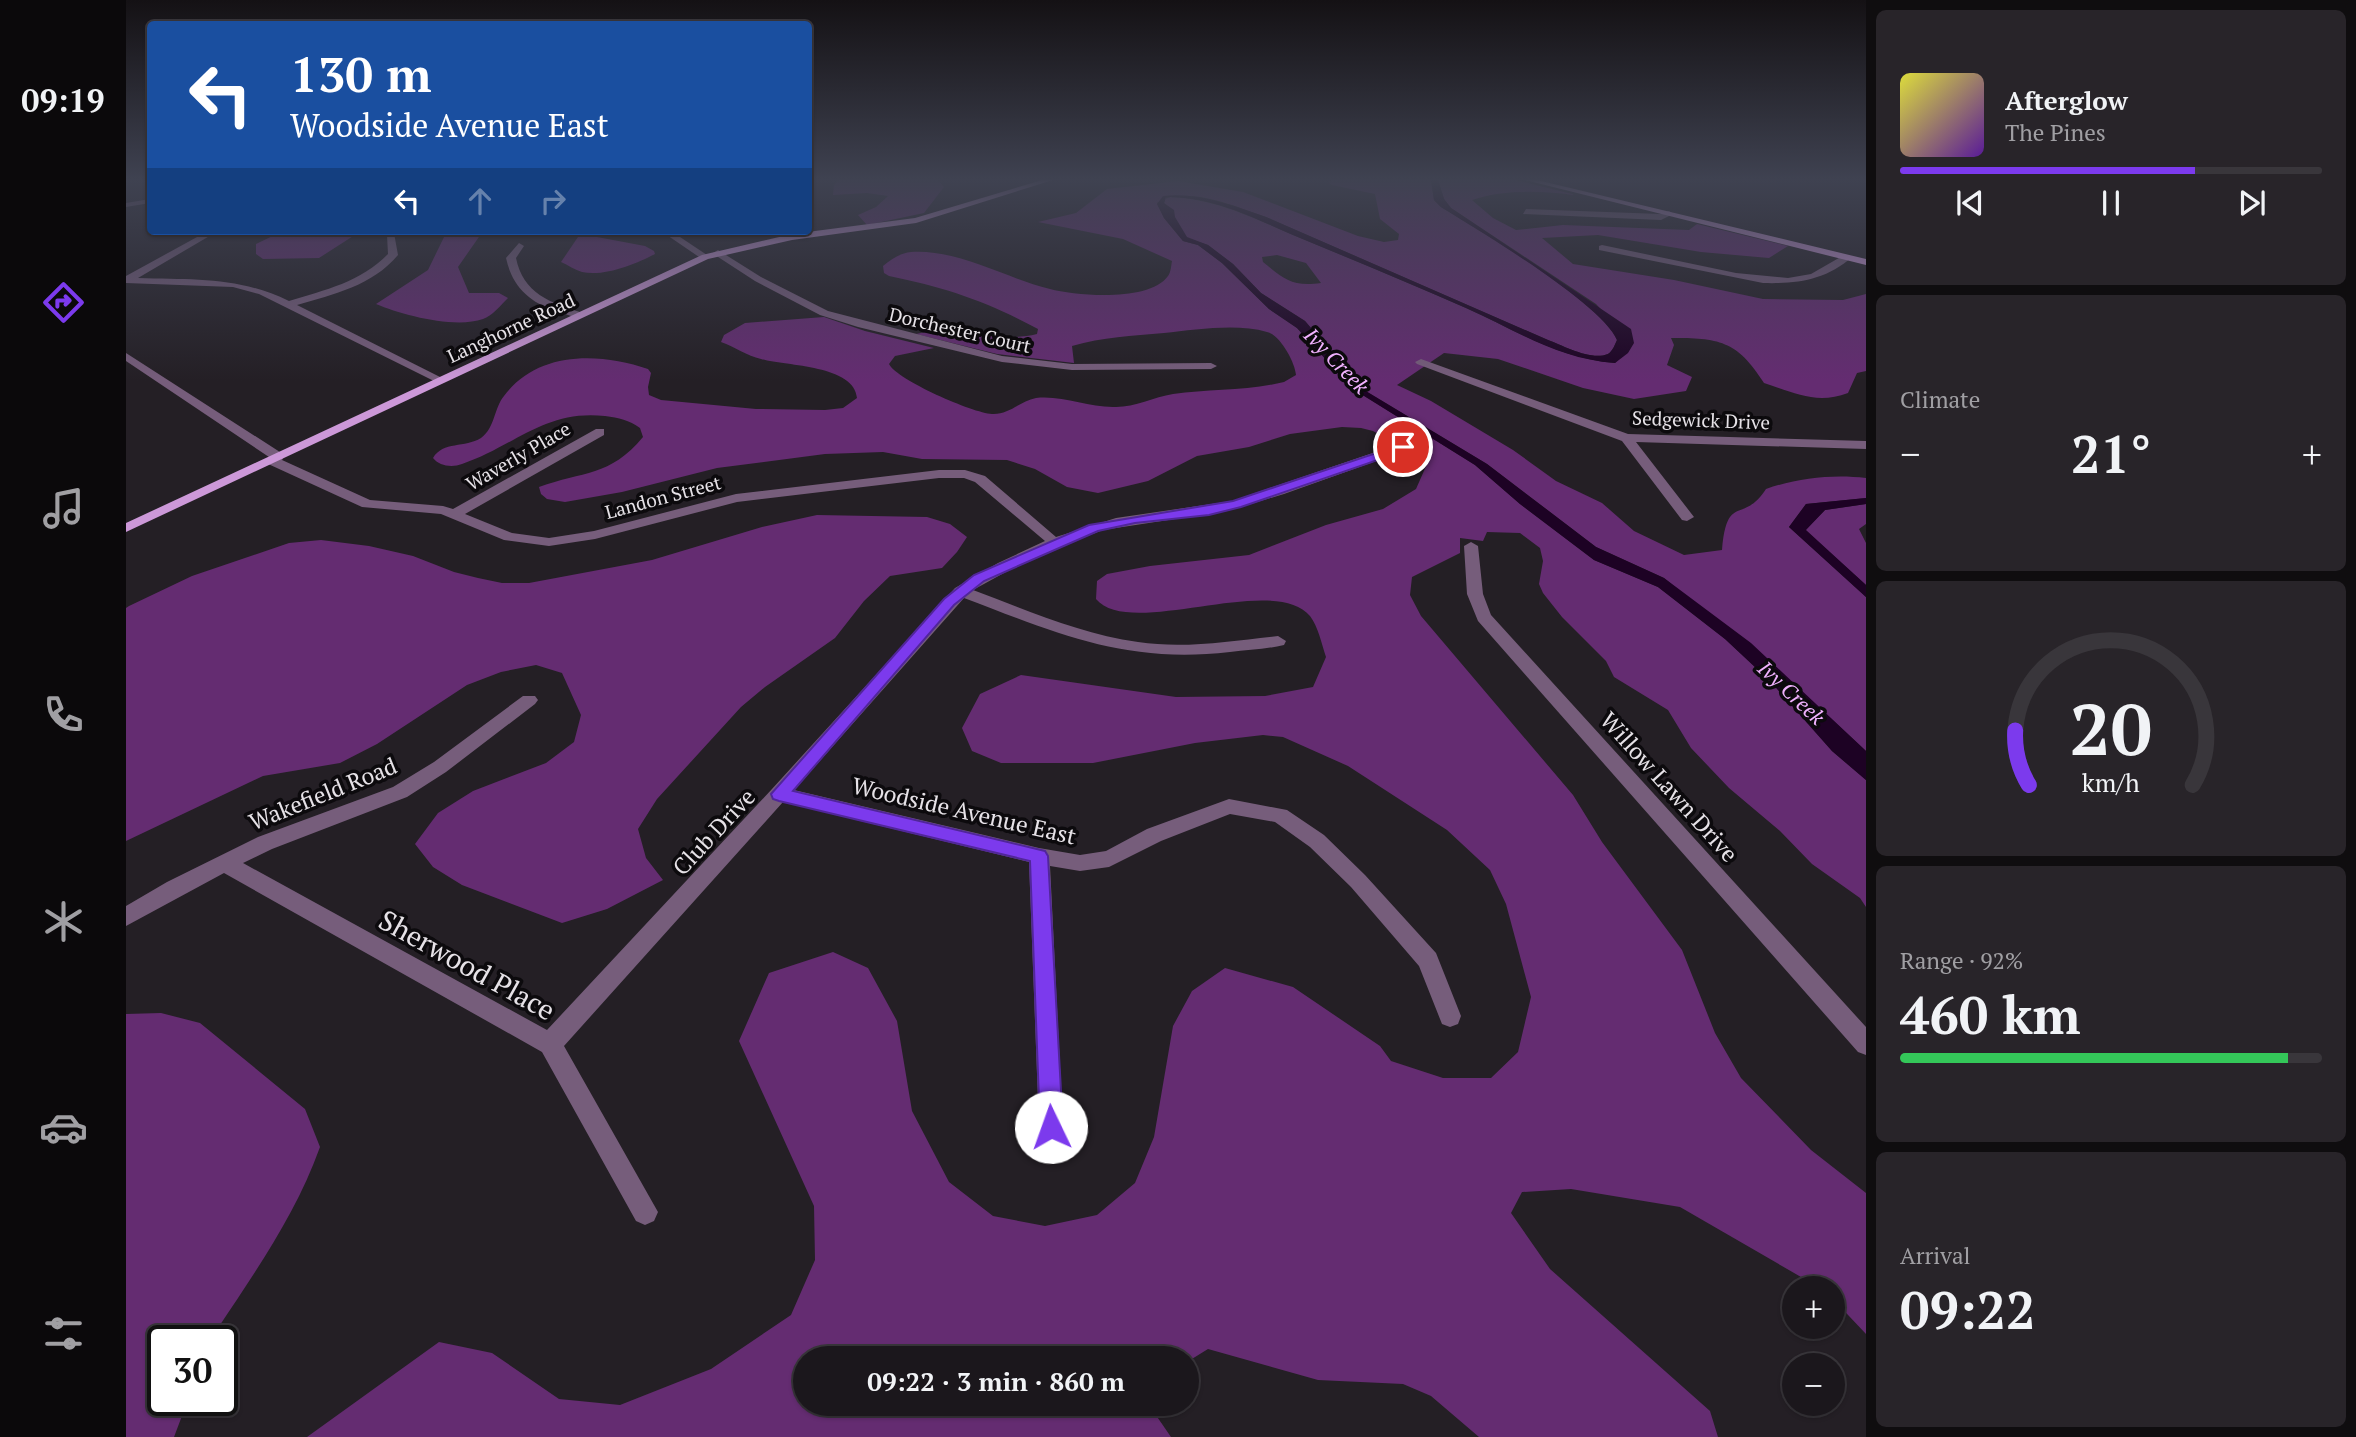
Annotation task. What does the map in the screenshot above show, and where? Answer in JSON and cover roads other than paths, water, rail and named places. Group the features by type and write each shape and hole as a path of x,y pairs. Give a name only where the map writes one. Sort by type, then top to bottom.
{"main road":[{"name":"Langhorne Road","path":"126,527 705,257 745,247"},
{"path":"1806,247 1866,262"}],"street":[{"path":"126,280 185,247"},
{"path":"291,304 374,273 393,255 392,247"},
{"path":"519,247 511,258 520,286 533,299 579,315"},
{"path":"689,247 705,257"},
{"path":"1602,248 1773,279 1811,277 1847,257"},
{"name":"Dorchester Court","path":"718,253 758,279 824,313 862,325 1002,359 1072,368 1211,366"},
{"path":"126,280 233,284 262,292 440,380"},
{"name":"Landon Street","path":"126,356 274,459 367,504 422,507 455,514 520,540 561,542 736,498 955,473 979,479 1055,543"},
{"name":"Sedgewick Drive","path":"1421,362 1626,438 1866,445"},
{"name":"Waverly Place","path":"455,514 600,432"},
{"path":"1626,438 1687,517"},
{"name":"Club Drive","path":"550,1044 960,591 979,578 1055,543 1113,523 1182,516 1237,504 1403,447"},
{"name":"Willow Lawn Drive","path":"1471,546 1475,594 1484,617 1866,1044"},
{"path":"960,591 1112,643 1140,648 1189,651 1278,641"},
{"name":"Wakefield Road","path":"126,917 224,863 284,834 400,792 440,767 529,700"},
{"name":"Woodside Avenue East","path":"779,794 1039,856 1080,863 1109,859 1154,835 1229,806 1279,815 1317,841 1358,881 1428,960 1450,1016"},
{"path":"1039,856 1051,1127"},
{"name":"Sherwood Place","path":"224,863 550,1044 645,1212"}],"water":[{"name":"Ivy Creek","path":"1201,247 1211,247 1233,264 1261,293 1305,321 1364,390 1487,464 1596,547 1664,578 1751,643 1866,751 1866,780 1832,751 1771,682 1725,639 1658,587 1594,560 1520,504 1475,465 1353,389 1297,328 1269,309 1222,263"},
{"path":"1322,247 1335,247 1570,349 1594,356 1610,353 1617,340 1607,325 1564,288 1504,247 1509,247 1631,329 1634,343 1628,353 1615,363 1556,350 1466,308"},
{"path":"1866,498 1866,504 1825,510 1806,530 1866,585 1866,597 1789,527 1806,504"}]}
